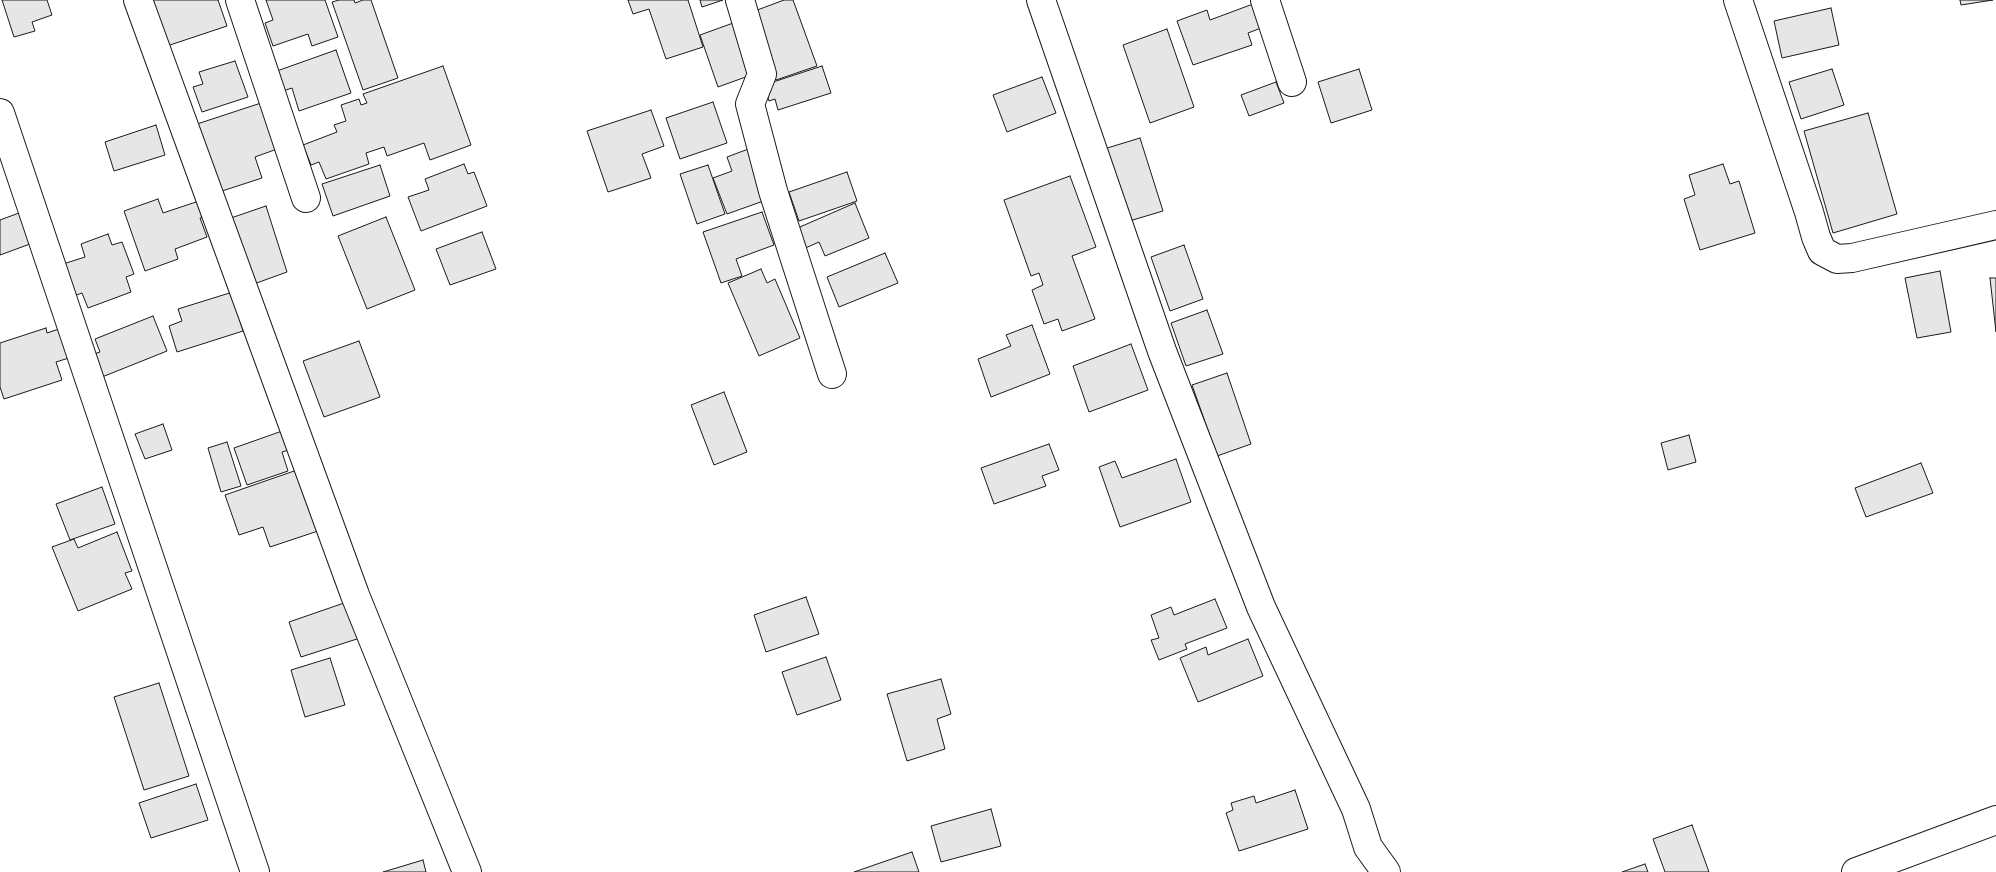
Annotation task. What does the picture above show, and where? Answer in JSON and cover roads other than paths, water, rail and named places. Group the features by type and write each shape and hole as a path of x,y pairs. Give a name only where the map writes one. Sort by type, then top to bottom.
{"street":[{"path":"138,0 355,595 467,872"},
{"path":"240,0 306,198"},
{"path":"740,0 762,74 750,104 773,192 832,374"},
{"path":"1041,0 1162,351 1261,607 1356,809 1368,847 1386,872"},
{"path":"1265,0 1292,82"},
{"path":"1738,0 1822,251 1837,258 1852,258 1996,225"},
{"path":"0,113 255,872"},
{"path":"1856,872 1996,820"}]}
